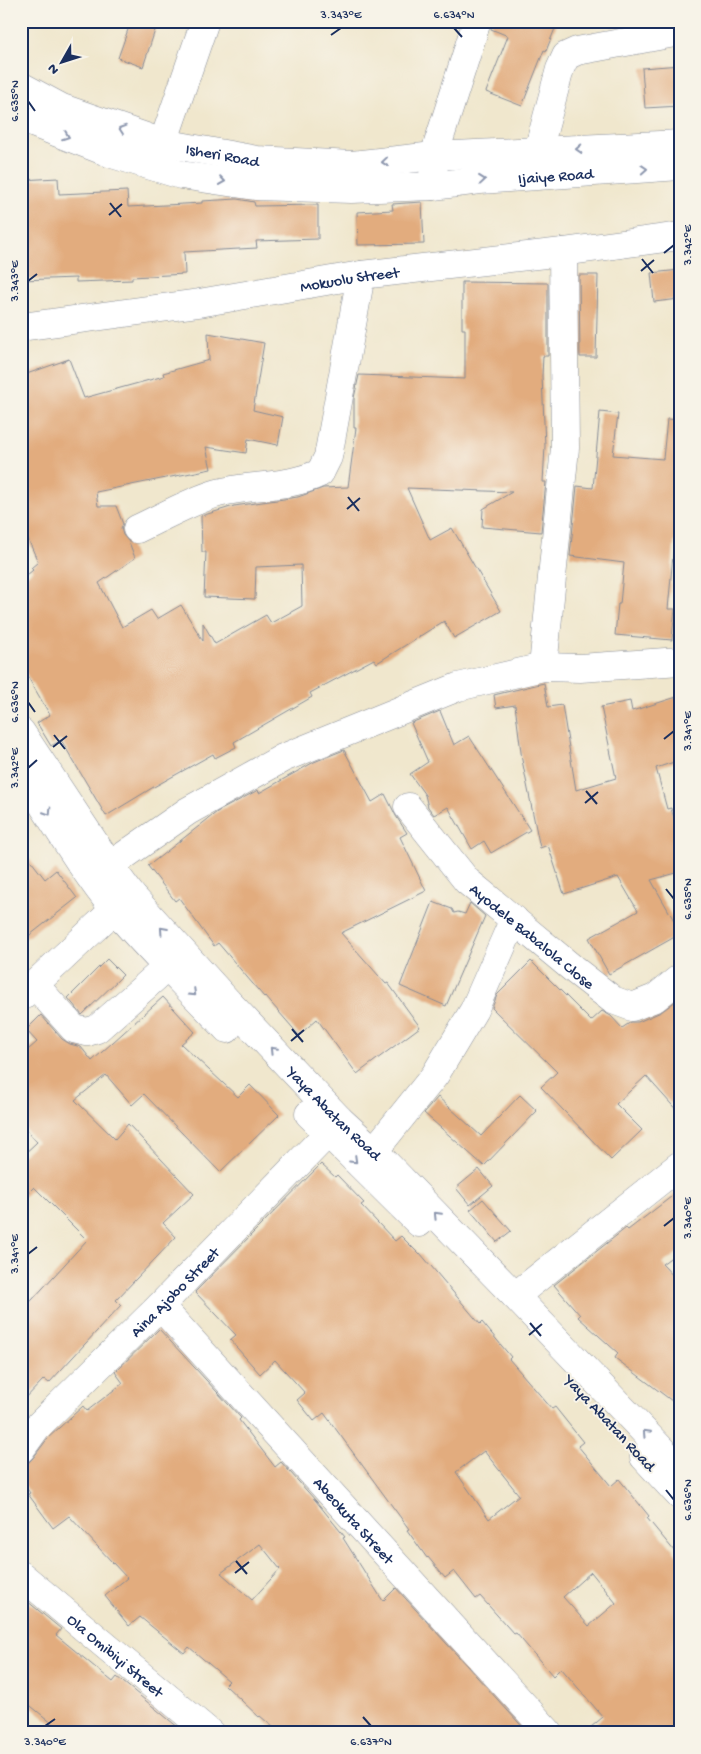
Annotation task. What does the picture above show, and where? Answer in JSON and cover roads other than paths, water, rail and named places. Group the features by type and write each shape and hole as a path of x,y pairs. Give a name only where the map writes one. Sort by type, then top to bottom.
{"street":[{"path":"162,143 205,21"},
{"path":"433,186 434,156 477,21"},
{"path":"538,151 560,69 566,56 577,51 680,32"},
{"name":"Isheri Road","path":"21,86 62,108 162,143 257,160 352,165 434,156"},
{"name":"Isheri Road","path":"24,125 181,175 254,186 351,189 433,186"},
{"name":"Ijaiye Road","path":"434,156 680,144"},
{"name":"Ijaiye Road","path":"433,186 480,180 680,166"},
{"name":"Mokuolu Street","path":"21,327 199,303 361,275 563,252 680,236"},
{"path":"543,667 565,448 563,252"},
{"path":"137,529 185,506 218,493 306,480 320,473 328,457 361,275"},
{"path":"101,872 188,811 283,758 458,687 543,667 580,668 680,661"},
{"name":"Yaya Abatan Road","path":"21,732 101,872"},
{"name":"Yaya Abatan Road","path":"21,771 124,903 166,968 333,1126 374,1152 680,1469"},
{"name":"Ayodele Babalola Close","path":"408,807 467,881 613,1000 632,1007 655,998 680,978"},
{"path":"124,903 28,991 74,1028 87,1032 97,1029 166,968"},
{"name":"Yaya Abatan Road","path":"124,903 226,1001 333,1126 502,1304 680,1496"},
{"path":"374,1152 435,1075 474,1010 514,919"},
{"name":"Aina Ajobo Street","path":"26,1430 160,1306 333,1126"},
{"path":"515,1296 680,1165"},
{"name":"Abeokuta Street","path":"160,1306 549,1733"},
{"name":"Ola Omibiyi Street","path":"21,1575 210,1733"}]}
